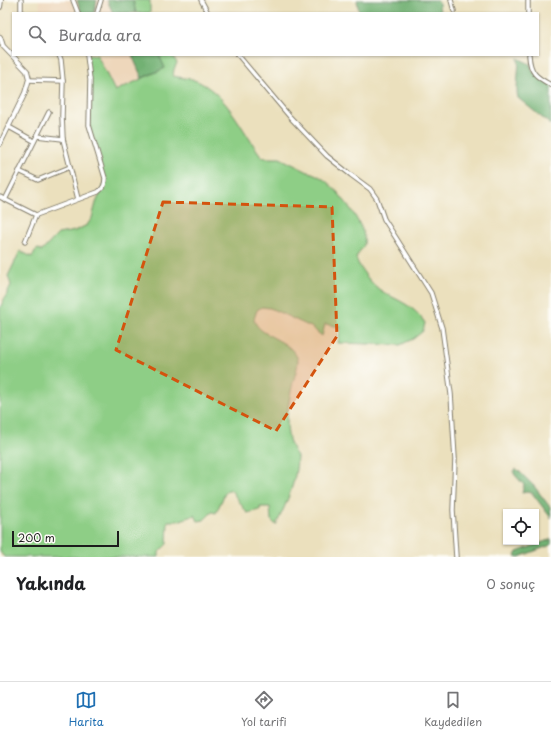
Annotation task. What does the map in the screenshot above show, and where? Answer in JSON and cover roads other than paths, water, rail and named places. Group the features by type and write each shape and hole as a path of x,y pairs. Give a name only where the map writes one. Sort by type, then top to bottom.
{"street":[{"path":"0,7 1,0"},
{"path":"21,0 21,12"},
{"path":"73,0 78,12"},
{"path":"97,12 101,0"},
{"path":"201,0 207,12"},
{"path":"451,0 454,12"},
{"path":"528,0 528,12"},
{"path":"0,37 3,46 12,55"},
{"path":"0,144 26,93 29,80 27,71 13,56"},
{"path":"59,56 63,81 63,139 78,199"},
{"path":"25,242 36,216 101,190 105,185 90,125 90,80 87,56"},
{"path":"239,56 290,117 328,156 351,176 370,189 377,200 384,219 431,293 442,328 450,394 455,459 453,510 456,557"},
{"path":"529,56 530,67 537,77 551,84"},
{"path":"29,80 63,81"},
{"path":"5,200 49,112"},
{"path":"9,127 34,141"},
{"path":"37,136 63,139"},
{"path":"19,171 38,180 70,167"},
{"path":"0,197 36,216"}]}
